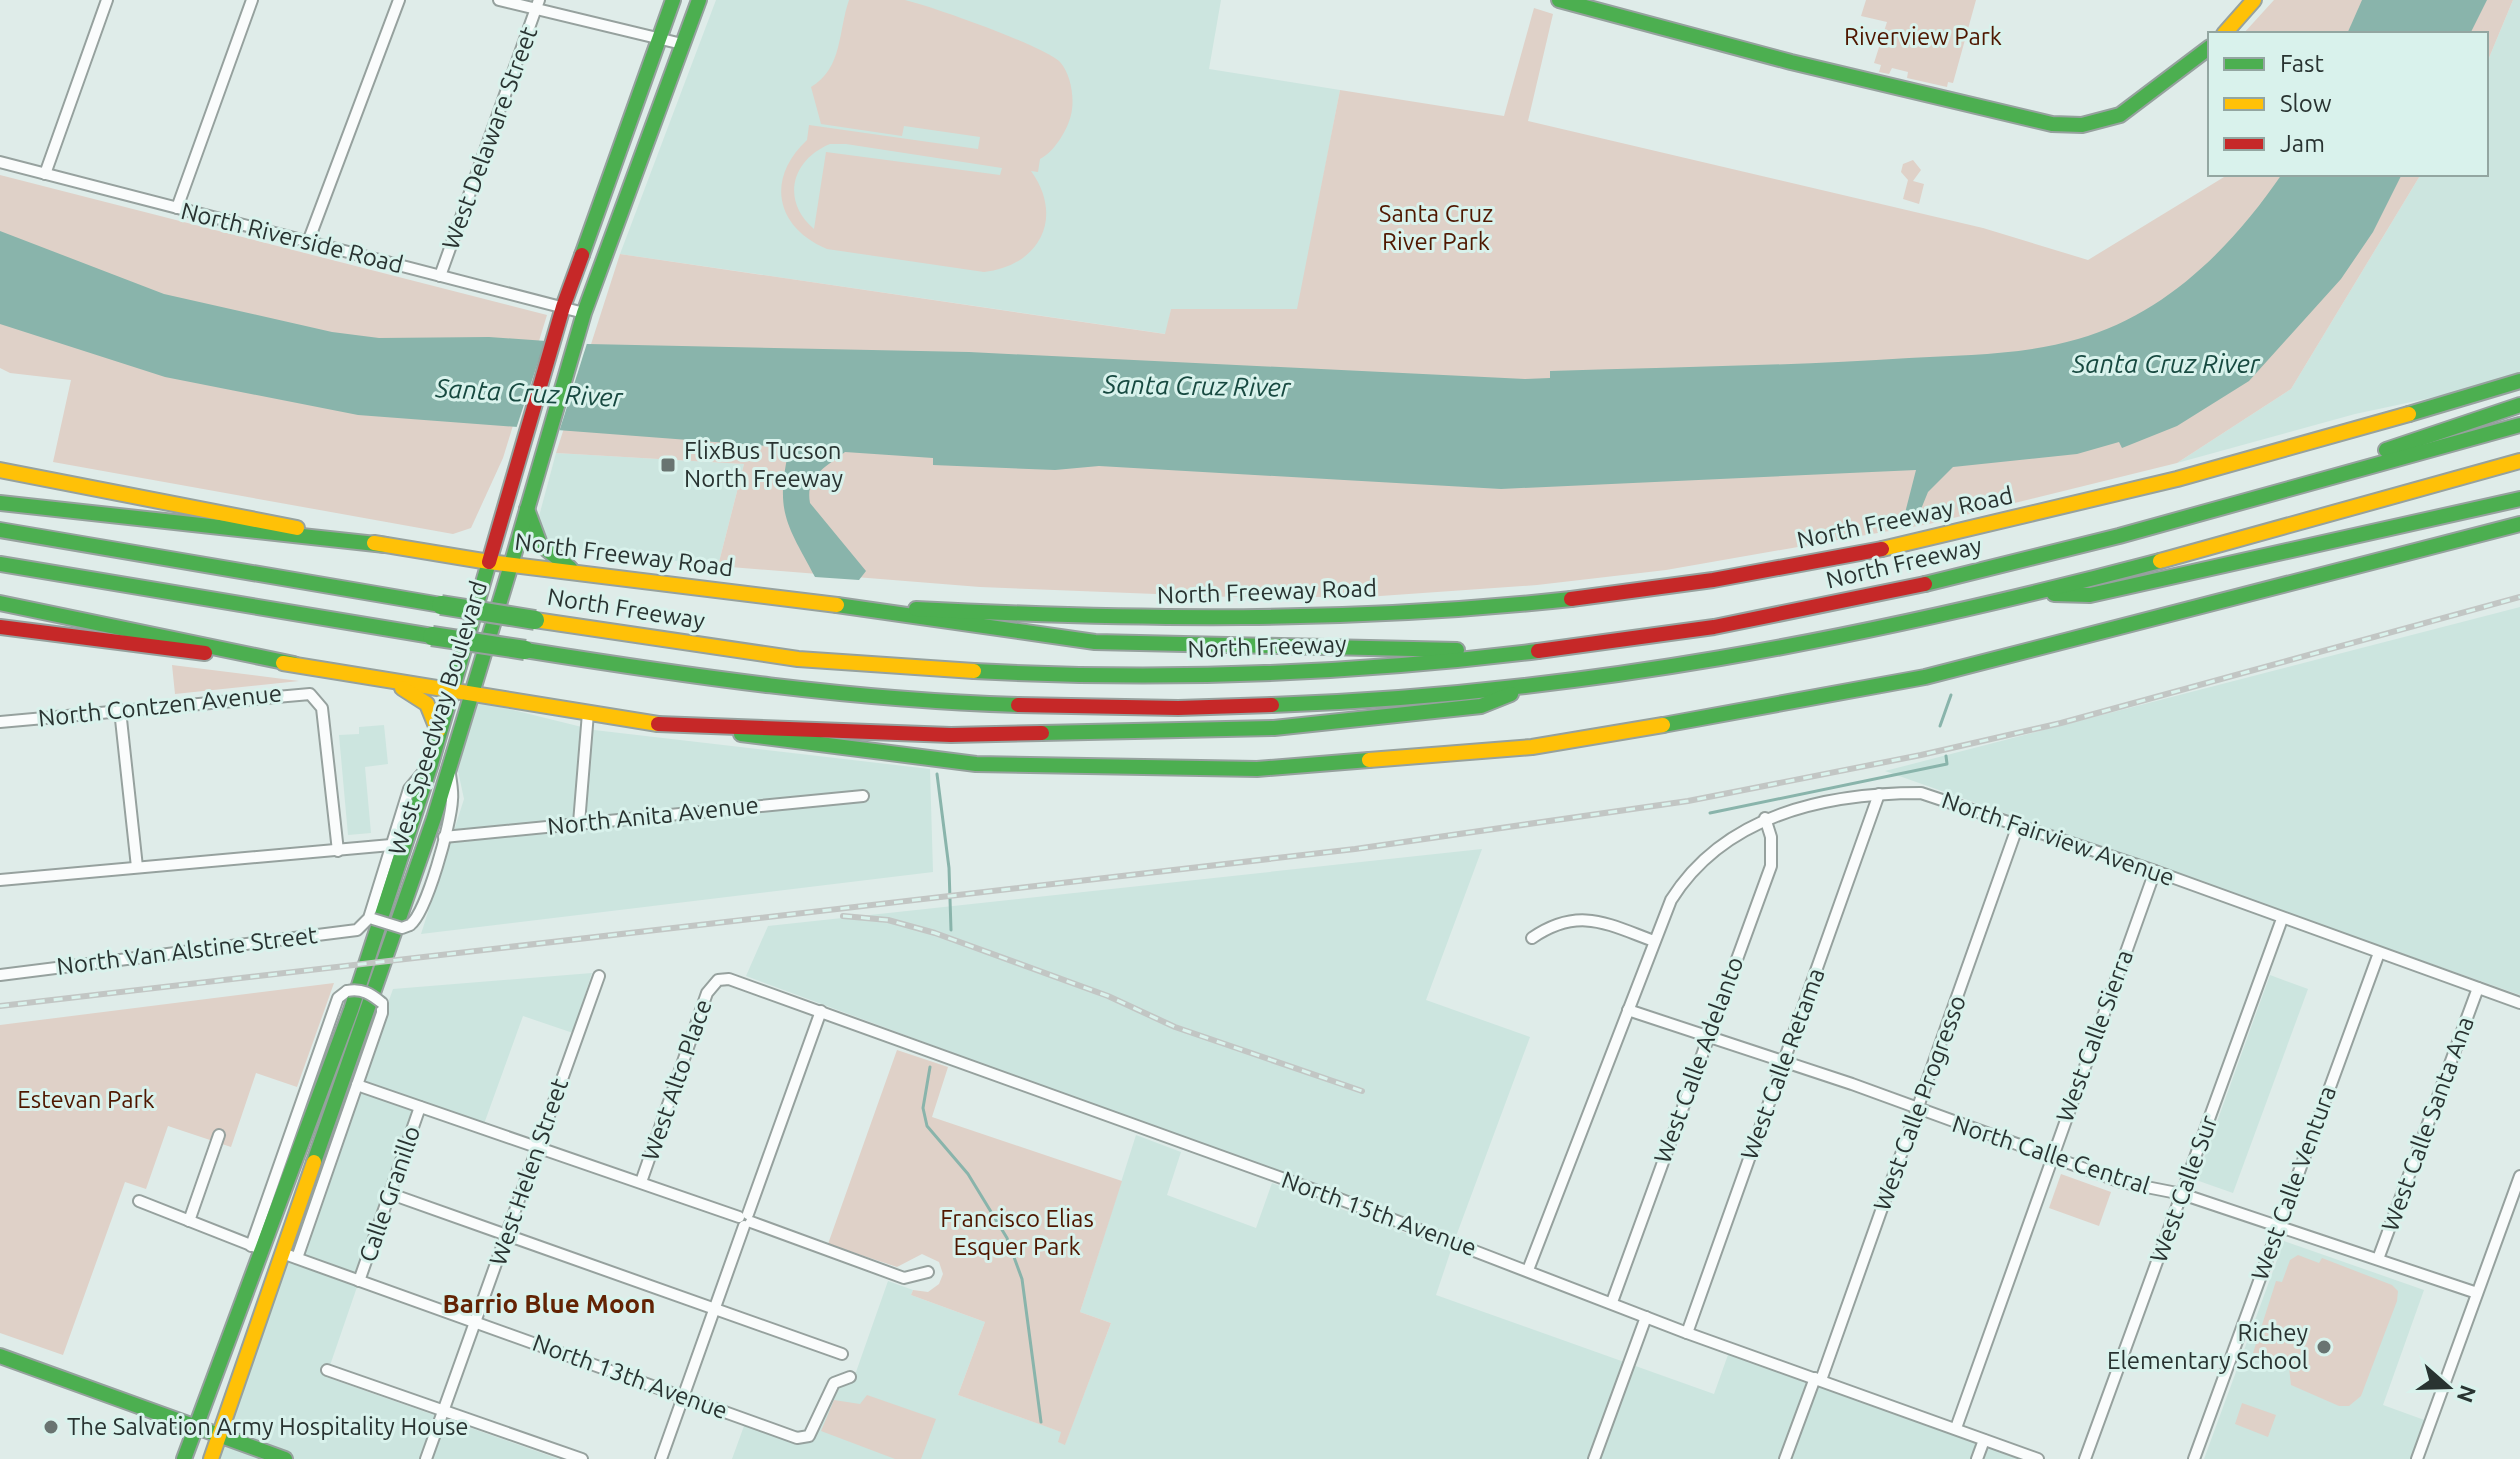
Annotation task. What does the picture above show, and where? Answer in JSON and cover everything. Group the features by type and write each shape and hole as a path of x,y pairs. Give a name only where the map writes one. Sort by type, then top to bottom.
{"main road":[{"name":"West Speedway Boulevard","path":"211,1459 290,1256 440,766 439,736 451,690 563,307 673,0"},
{"name":"West Speedway Boulevard","path":"184,1459 256,1247 351,1010 440,766 472,694 581,322 699,0"},
{"path":"1559,0 1760,55 2052,124 2099,123 2132,108 2208,49"},
{"path":"2226,32 2254,0"},
{"name":"North Freeway Road","path":"0,470 385,545 489,562 837,605 1127,619 1284,619 1516,604 1762,573 1991,526 2234,462 2520,381"},
{"path":"2187,516 2520,405"},
{"name":"North Freeway","path":"0,530 667,641 883,667 1117,675 1335,669 1536,652 1711,628 1873,596 2187,516 2520,425"},
{"path":"0,564 656,674 880,699 1015,708 1210,708 1334,704 1532,686 1765,653 2032,594 2520,461"},
{"path":"2032,594 2090,595 2520,499"},
{"path":"0,503 385,545"},
{"path":"527,509 535,543 551,558 582,574"},
{"path":"0,603 294,664 658,724 976,764 1257,769 1532,747 1810,700 1925,677 2520,524"},
{"path":"837,605 1095,642 1536,652"},
{"path":"0,627 294,664"},
{"path":"387,681 422,698 432,708 439,736"},
{"path":"658,724 951,735 1274,728 1481,706 1532,686"},
{"path":"0,1356 285,1459"}],"street":[{"path":"45,174 107,0"},
{"path":"177,208 252,0"},
{"path":"308,242 399,0"},
{"path":"499,0 537,5 682,44"},
{"name":"West Delaware Street","path":"440,276 537,5"},
{"name":"North Riverside Road","path":"0,162 563,307 581,322"},
{"name":"North Contzen Avenue","path":"0,722 302,692 318,699 338,851"},
{"path":"120,710 137,867"},
{"path":"579,823 588,713"},
{"path":"440,766 452,801 444,837 419,914 410,925 402,928 371,918 409,789 440,766"},
{"name":"North Fairview Avenue","path":"1528,1270 1671,900 1690,872 1744,828 1765,818 1879,794 1921,793 2155,871 2520,1003"},
{"name":"West Calle Retama","path":"1687,1333 1879,794"},
{"name":"North Anita Avenue","path":"444,837 863,796"},
{"name":"West Calle Adelanto","path":"1612,1302 1771,866 1771,837 1765,818"},
{"name":"West Calle Progresso","path":"1785,1459 1918,1111 2018,825"},
{"path":"0,880 391,845"},
{"name":"West Calle Sierra","path":"1956,1428 2155,871"},
{"name":"North Van Alstine Street","path":"0,975 357,930 371,918"},
{"path":"1532,938 1564,921 1581,919 1609,924 1654,941"},
{"name":"West Calle Sur","path":"2085,1459 2282,919"},
{"name":"West Calle Ventura","path":"2194,1459 2379,953"},
{"name":"West Helen Street","path":"426,1459 599,976"},
{"name":"North 15th Avenue","path":"718,980 729,979 821,1011 1528,1270 1687,1333 2038,1459"},
{"name":"West Alto Place","path":"641,1182 707,993 718,980"},
{"name":"West Calle Santa Ana","path":"2378,1259 2478,988"},
{"name":"West Speedway Boulevard","path":"256,1247 338,998 347,991 357,989 382,1003 382,1013 290,1256"},
{"name":"North Calle Central","path":"1628,1010 1707,1035 2121,1182 2182,1194 2477,1293"},
{"path":"661,1459 821,1011"},
{"path":"357,1085 641,1182 904,1278 928,1272"},
{"name":"Calle Granillo","path":"359,1281 420,1107"},
{"path":"189,1221 219,1135"},
{"path":"2417,1459 2520,1176"},
{"path":"391,1194 842,1354"},
{"path":"139,1201 256,1247"},
{"name":"North 13th Avenue","path":"290,1256 797,1438 809,1436 816,1427 834,1383 850,1377"},
{"path":"1594,1459 1646,1317"},
{"path":"327,1370 582,1459"},
{"path":"1977,1459 1984,1440"}],"shaded area":[{"path":"716,0 1221,0 1209,69 1340,90 1298,309 1171,309 1166,334 620,254"},
{"path":"2513,0 2520,0 2520,372 2449,394 2355,414 2177,463 2291,389 2420,176 2488,176 2488,60"},
{"path":"556,453 744,464 718,566 560,547 548,541 538,520"},
{"path":"2520,607 2520,995 1885,771"},
{"path":"476,701 594,730 930,769 933,872 421,934 464,799 458,771"},
{"path":"384,725 388,764 365,767 371,833 348,835 339,735 359,734 359,727"},
{"path":"1482,849 1426,1000 1530,1037 1455,1239 746,976 768,926"},
{"path":"592,973 573,1033 523,1016 484,1124 360,1081 393,989"},
{"path":"2270,975 2308,989 2233,1193 2196,1180"},
{"path":"357,1088 418,1110 326,1377 559,1459 216,1459 284,1260 298,1264"},
{"path":"1136,1135 1181,1152 1167,1195 1256,1228 1272,1183 1451,1250 1436,1295 1714,1394 1729,1352 2023,1459 732,1459 748,1415 798,1434 809,1431 841,1375 856,1372 888,1281 913,1290 911,1295 985,1322 958,1395 1062,1432 1065,1444 1111,1323 1080,1312"},
{"name":"Richey Elementary School","path":"2284,1241 2424,1290 2383,1405 2427,1421 2413,1459 2204,1459"}],"green space":[{"path":"849,0 905,0 1011,37 1050,55 1064,67 1071,87 1071,115 1059,140 1040,159 1038,172 1031,171 1046,206 1046,222 1032,250 1019,260 984,272 827,249 796,229 787,216 781,186 794,155 807,140 809,125 978,149 980,137 904,126 902,136 821,124 811,87 829,70 838,48","holes":["830,144 1002,168 1000,175 826,152 814,229 797,206 794,194 799,171 817,151"]},
{"name":"Riverview Park","path":"1866,0 1976,0 1953,83 1948,82 1947,87 1907,78 1908,72 1892,68 1889,74 1879,72 1881,65 1874,63 1887,22 1861,16"},
{"path":"2274,0 2513,0 2488,60 2488,32 2245,32"},
{"name":"Santa Cruz River Park","path":"1534,8 1553,14 1528,121 1983,228 2088,260 2226,176 2420,176 2291,389 2177,463 1929,524 1666,570 1537,585 1366,597 1232,597 980,587 718,566 744,464 556,453 620,254 1165,334 1171,309 1297,309 1340,90 1504,116"},
{"path":"1913,160 1921,170 1913,181 1924,184 1919,204 1903,199 1908,180 1901,172 1903,164"},
{"path":"0,175 547,315 503,458 471,528 453,534 53,462 71,380 10,373 0,368"},
{"path":"172,665 299,681 175,694"},
{"name":"Estevan Park","path":"334,983 297,1087 256,1073 231,1147 168,1126 146,1189 125,1182 63,1355 0,1333 0,1025"},
{"name":"Francisco Elias Esquer Park","path":"897,1050 948,1067 932,1117 1122,1181 1080,1312 1111,1323 1065,1445 1058,1442 1061,1432 958,1395 985,1322 911,1295 913,1290 928,1292 939,1284 943,1274 939,1262 922,1254 897,1267 828,1244"},
{"path":"2061,1174 2111,1192 2099,1226 2049,1208"},
{"path":"2298,1255 2319,1263 2322,1258 2392,1285 2398,1291 2361,1396 2349,1406 2339,1406 2291,1385 2289,1368 2253,1353 2276,1281 2282,1282 2290,1260"},
{"path":"867,1395 936,1419 921,1459 895,1459 821,1431 834,1400 860,1404"},
{"path":"2242,1403 2276,1415 2268,1437 2235,1424"}],"water":[{"path":"2362,0 2487,0 2471,32 2348,32"},
{"name":"Santa Cruz River","path":"2281,176 2401,176 2373,232 2341,279 2249,381 2177,426 2122,448 2119,442 2077,454 1953,467 1928,492 1917,519 1909,520 1905,513 1916,470 1501,489 1099,466 1055,470 933,465 933,458 845,452 818,473 809,494 810,503 866,571 859,580 815,577 786,518 783,491 788,454 780,453 781,447 358,415 165,377 0,324 0,231 164,294 332,332 379,338 489,337 588,344 969,352 1525,379 1550,378 1550,371 1774,365 1973,355 2016,351 2078,339 2140,313 2168,295 2219,252"}],"pier":[{"path":"546,338 588,340 559,432 516,429"}],"waterway":[{"path":"1940,726 1951,695"},
{"path":"1710,813 1947,764 1946,756"},
{"path":"937,774 949,868 951,930"},
{"path":"930,1067 923,1108 927,1126 968,1174 1007,1238 1022,1279 1041,1422"}],"railway":[{"path":"0,1006 1355,849 1688,801 1921,755 2061,723 2520,597"},
{"path":"843,916 888,920 935,933 1108,996 1175,1027 1362,1091"}],"traffic: fast":[{"path":"582,255 673,0"},
{"path":"511,565 584,313 699,0"},
{"path":"1559,0 1791,62 2052,124 2082,125 2120,115 2208,49"},
{"path":"2409,414 2520,381"},
{"path":"2386,450 2520,405"},
{"path":"1925,584 2119,536 2520,425"},
{"path":"2054,594 2090,595 2520,499"},
{"path":"0,503 385,545"},
{"path":"527,509 540,544 570,568"},
{"path":"1663,725 1925,677 2520,524"},
{"path":"0,530 441,605"},
{"path":"1272,705 1497,689 1720,658 1941,615 2160,561"},
{"path":"184,1459 351,1010 431,764 489,562"},
{"path":"0,564 432,636"},
{"path":"314,1162 434,818 511,565"},
{"path":"916,609 1162,617 1325,616 1571,599"},
{"path":"0,603 294,664"},
{"path":"441,605 535,620"},
{"path":"837,605 1095,642 1457,650"},
{"path":"432,636 525,650"},
{"path":"525,650 709,678 832,692 1018,705"},
{"path":"974,671 1115,675 1256,673 1398,665 1538,651"},
{"path":"1042,733 1274,728 1481,706 1511,694"},
{"path":"741,734 976,764 1257,769 1369,760"},
{"path":"0,1356 285,1459"}],"traffic: slow":[{"path":"2226,32 2254,0"},
{"path":"1882,549 2177,479 2409,414"},
{"path":"2160,561 2520,461"},
{"path":"0,470 297,528"},
{"path":"374,543 489,562 837,605"},
{"path":"535,620 798,659 974,671"},
{"path":"283,663 658,724"},
{"path":"402,688 427,704 438,731"},
{"path":"1369,760 1532,747 1663,725"},
{"path":"211,1459 314,1162"}],"traffic: jam":[{"path":"489,562 563,307 582,255"},
{"path":"1571,599 1713,580 1882,549"},
{"path":"1538,651 1714,627 1925,584"},
{"path":"0,627 205,653"},
{"path":"1018,705 1178,708 1272,705"},
{"path":"658,724 951,735 1042,733"}],"place":[{"name":"FlixBus Tucson North Freeway","path":"668,465"},
{"name":"Richey Elementary School","path":"2324,1347"},
{"name":"The Salvation Army Hospitality House","path":"51,1427"}],"district":[{"name":"Barrio Blue Moon","path":"549,1304"}]}
